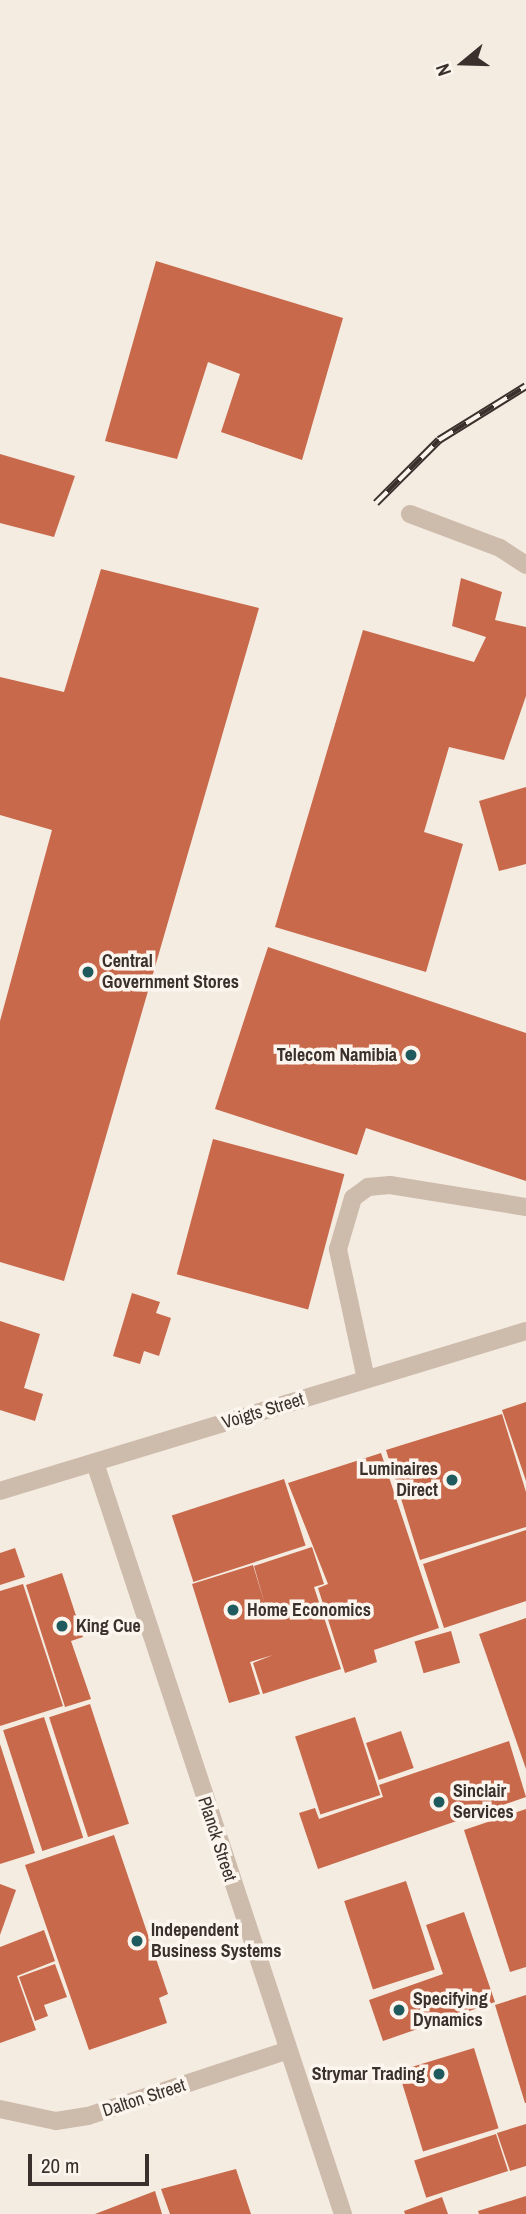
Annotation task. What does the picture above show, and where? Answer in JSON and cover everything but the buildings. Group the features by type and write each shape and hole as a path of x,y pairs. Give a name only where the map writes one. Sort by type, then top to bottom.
{"street":[{"path":"410,513 500,548 526,565"},
{"path":"366,1379 338,1249 353,1198 368,1187 390,1185 526,1207"},
{"name":"Voigts Street","path":"0,1491 526,1331"},
{"name":"Planck Street","path":"95,1463 286,2051 343,2214"},
{"name":"Dalton Street","path":"0,2109 56,2121 88,2116 286,2051"}],"railway":[{"path":"376,503 439,440 526,386"}],"place":[{"name":"Central Government Stores","path":"88,972"},
{"name":"Telecom Namibia","path":"411,1055"},
{"name":"Luminaires Direct","path":"452,1480"},
{"name":"Home Economics","path":"233,1610"},
{"name":"King Cue","path":"62,1626"},
{"name":"Sinclair Services","path":"439,1802"},
{"name":"Independent Business Systems","path":"137,1941"},
{"name":"Specifying Dynamics","path":"399,2010"},
{"name":"Strymar Trading","path":"439,2074"}]}
